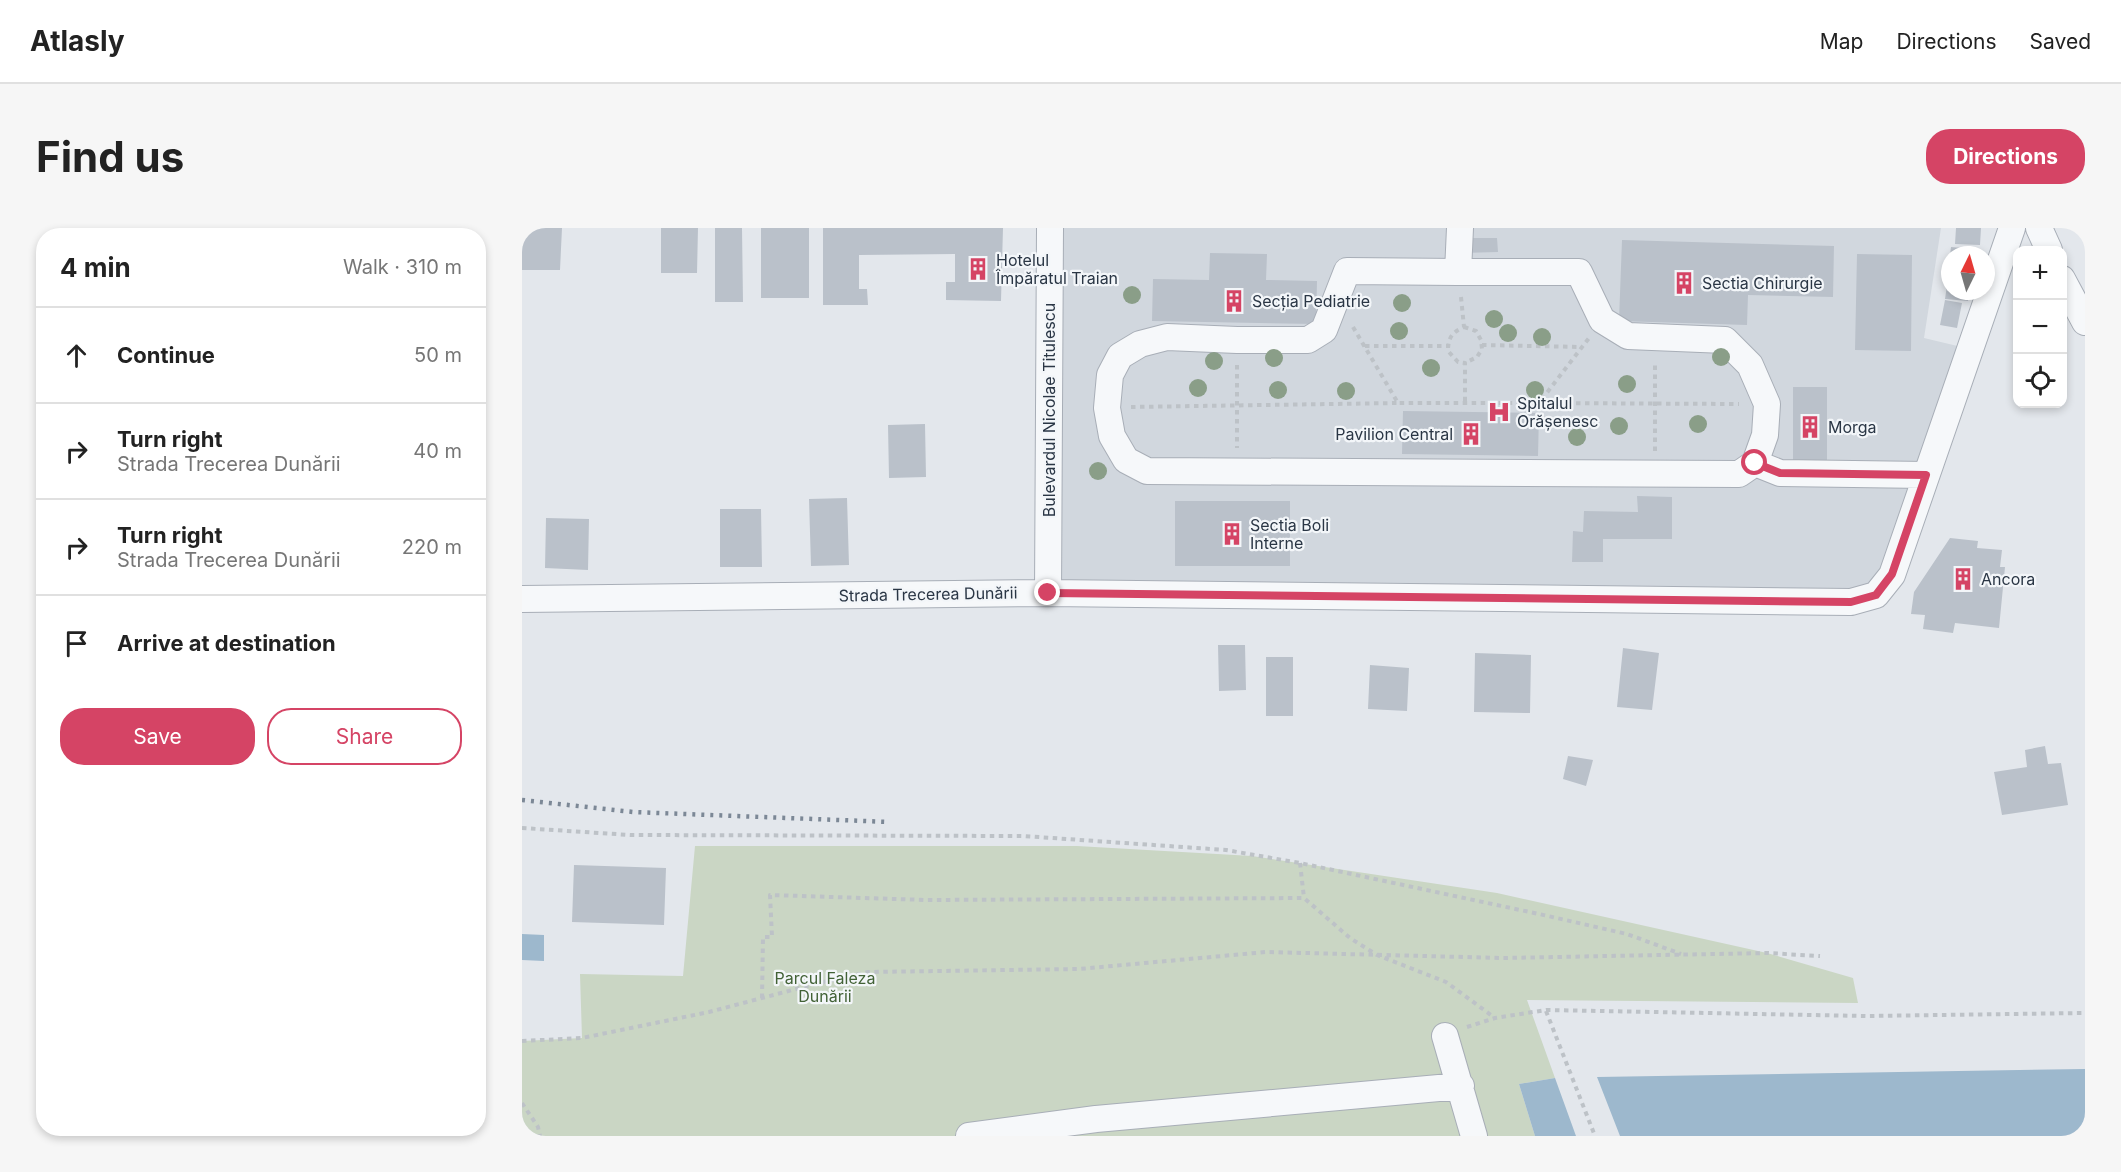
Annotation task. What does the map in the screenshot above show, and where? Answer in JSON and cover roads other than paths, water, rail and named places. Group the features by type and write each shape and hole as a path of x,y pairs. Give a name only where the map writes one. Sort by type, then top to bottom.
{"street":[{"name":"Bulevardul Nicolae Titulescu","path":"1048,593 1050,228"},
{"path":"1458,272 1460,228"},
{"name":"Strada Trecerea Dunării","path":"522,599 1048,593 1851,602 1876,595 1892,574 2012,228"},
{"path":"2039,228 2047,246"},
{"path":"1347,271 1579,272 1602,320 1628,336 1725,340 1750,365 1767,404 1765,435 1755,463 1739,474 1147,471 1126,460 1112,436 1107,408 1110,375 1120,356 1140,344 1167,337 1308,340 1324,330 1347,271"},
{"path":"2067,288 2084,320"},
{"path":"1755,463 1780,473 1926,475"},
{"path":"1445,1036 1474,1136"},
{"path":"969,1136 1108,1118 1461,1086"}],"water":[{"path":"522,934 544,935 544,961 522,960"},
{"path":"2085,1069 2085,1136 1620,1136 1597,1077"},
{"path":"1555,1078 1576,1136 1535,1136 1519,1084"}],"railway":[{"path":"522,800 633,812 890,822"}],"place":[{"name":"Hotelul Împăratul Traian","path":"978,269"},
{"name":"Sectia Chirurgie","path":"1684,283"},
{"name":"Secția Pediatrie","path":"1234,301"},
{"name":"Spitalul Orășenesc","path":"1499,412"},
{"name":"Morga","path":"1810,427"},
{"name":"Pavilion Central","path":"1471,434"},
{"name":"Sectia Boli Interne","path":"1232,534"},
{"name":"Ancora","path":"1963,579"}],"park label":[{"name":"Parcul Faleza Dunării","path":"825,987"}]}
